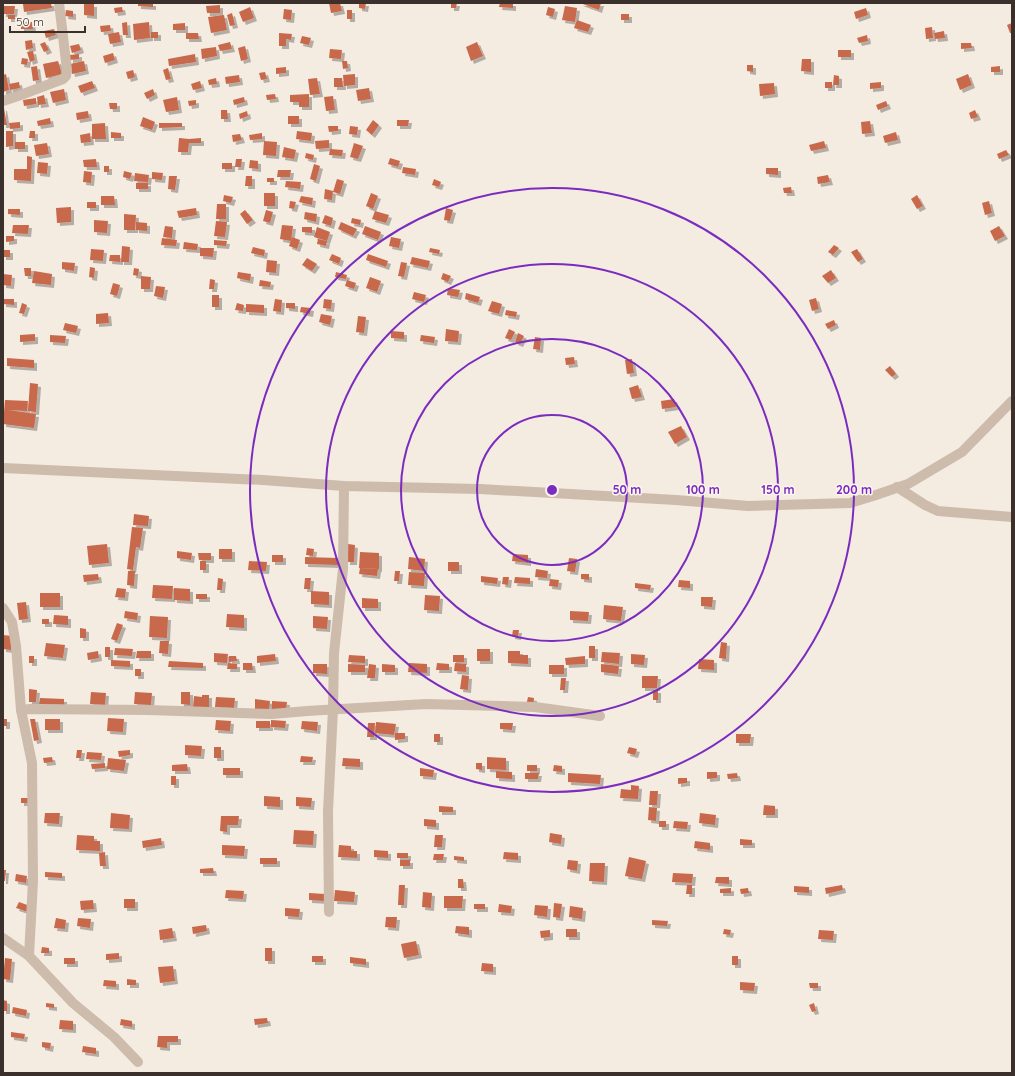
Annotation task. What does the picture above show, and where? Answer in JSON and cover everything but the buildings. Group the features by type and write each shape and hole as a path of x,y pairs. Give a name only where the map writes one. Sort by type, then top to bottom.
{"street":[{"path":"3,101 63,79 66,76 67,70 59,3"},
{"path":"3,468 263,480 344,486 480,489 676,500 748,506 850,503 908,484 962,452 1012,401"},
{"path":"329,912 328,811 334,653 344,569 344,486"},
{"path":"897,487 925,505 938,511 1012,517"},
{"path":"3,608 12,622 16,646 21,710 32,763 33,881 29,956"},
{"path":"21,710 148,710 272,714 426,704 535,707 600,716"},
{"path":"3,938 29,956 73,1003 114,1036 138,1062"}]}
